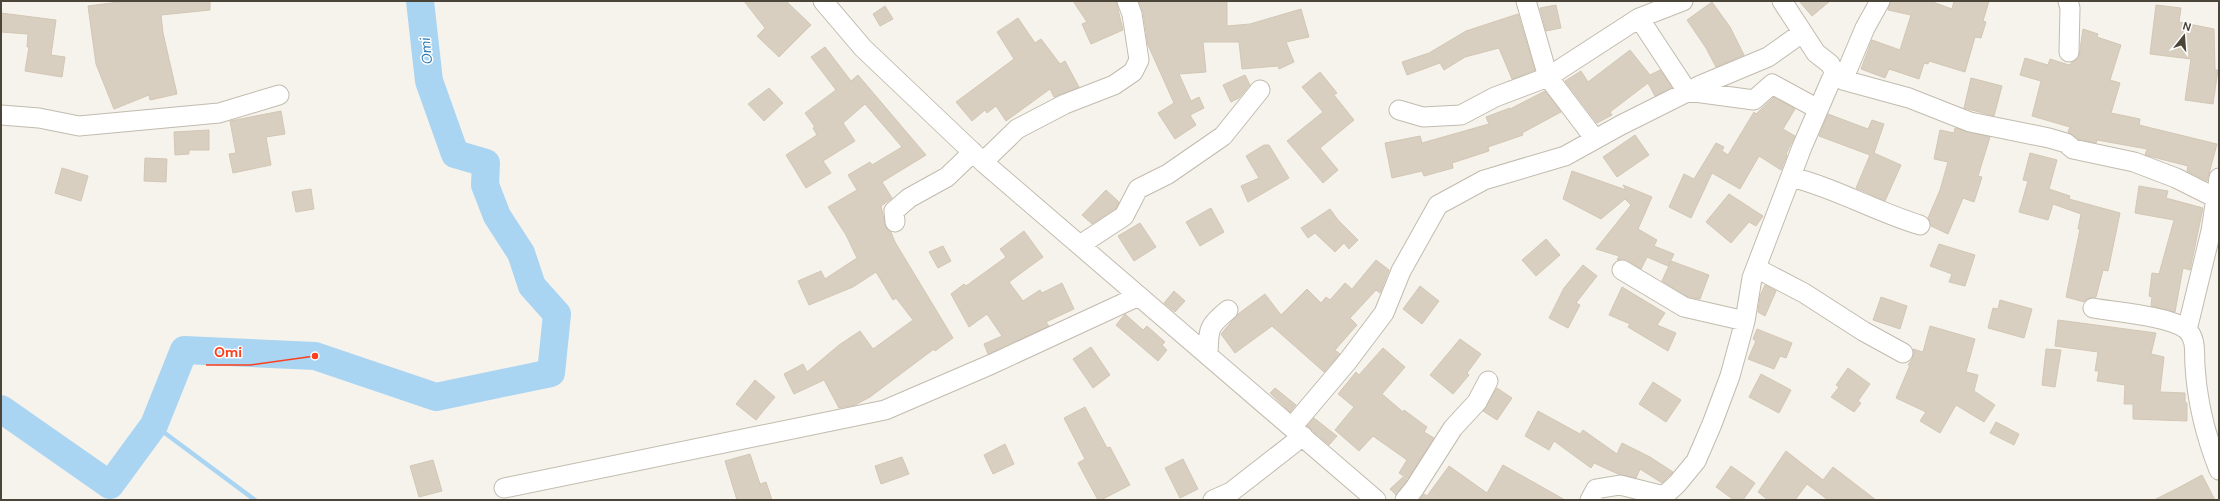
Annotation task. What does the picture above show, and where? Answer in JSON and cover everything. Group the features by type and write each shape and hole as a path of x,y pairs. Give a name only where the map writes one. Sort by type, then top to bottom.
{"street":[{"path":"824,1 863,48 978,157 1376,500"},
{"path":"895,222 894,211 909,198 947,177 1018,130 1065,104 1114,85 1134,72 1139,60 1132,14 1127,1"},
{"path":"1526,1 1548,77 1595,139"},
{"path":"1399,110 1423,117 1461,116 1495,97 1548,77 1639,18 1683,1"},
{"path":"1782,1 1816,53 1830,64 1839,77"},
{"path":"1839,77 1880,1"},
{"path":"2068,1 2070,8 2068,52"},
{"path":"1639,18 1688,91 1754,100 1772,84 1818,109"},
{"path":"1213,500 1231,492 1297,431 1384,313 1401,271 1438,205 1484,180 1564,156 1688,91 1768,57 1802,33"},
{"path":"1590,500 1596,489 1620,485 1664,496 1677,484 1696,461 1730,376 1745,321 1751,284 1756,268 1818,109 1831,80 1839,77 1909,98 1970,122 2049,138 2066,143 2073,149 2134,162 2176,178 2216,198"},
{"path":"1080,245 1124,216 1138,189 1168,174 1223,136 1260,90"},
{"path":"1,116 39,118 79,126 219,113 279,95"},
{"path":"1791,177 1813,183 1889,216 1920,225"},
{"path":"2187,330 2215,232 2216,198 2219,178"},
{"path":"1756,268 1804,292 1863,331 1903,353"},
{"path":"1622,270 1684,307 1745,321"},
{"path":"504,488 885,410 992,364 1139,296"},
{"path":"2093,308 2172,322 2187,330 2194,341 2196,380 2202,418 2219,470"},
{"path":"1208,355 1209,330 1213,322 1228,310"},
{"path":"1404,500 1414,489 1453,428 1477,402 1488,381"}],"building":[{"path":"126,1 210,1 210,10 161,15 163,33 177,94 150,100 149,95 114,109 96,64 88,6"},
{"path":"744,1 786,1 811,25 779,57 757,36 765,28"},
{"path":"1073,1 1116,1 1123,30 1091,44 1082,24 1087,22"},
{"path":"1139,1 1227,1 1227,26 1250,24 1301,9 1309,37 1286,42 1294,62 1279,69 1278,66 1242,69 1239,42 1203,42 1206,72 1179,74 1191,101 1199,97 1204,108 1190,115 1196,125 1175,139 1158,113 1174,103 1148,45 1143,12"},
{"path":"1799,1 1830,1 1812,16"},
{"path":"1891,1 1930,1 1952,9 1954,1 1989,1 1983,21 1986,22 1981,38 1975,37 1965,72 1929,61 1928,64 1924,63 1919,79 1889,69 1885,78 1861,69 1872,40 1900,50 1911,15 1888,10"},
{"path":"1712,2 1730,27 1744,55 1716,67 1706,48 1687,20"},
{"path":"1556,5 1561,28 1546,31 1540,8"},
{"path":"2156,5 2181,8 2179,22 2214,29 2215,70 2218,70 2213,104 2185,100 2191,59 2150,54"},
{"path":"885,6 893,19 880,26 873,14"},
{"path":"1,13 56,20 51,55 65,57 62,77 25,71 29,47 27,47 28,34 1,32"},
{"path":"1518,14 1535,70 1512,79 1499,48 1465,57 1444,70 1440,63 1407,75 1402,62 1429,53 1466,31"},
{"path":"1018,18 1035,43 1041,39 1060,64 1065,61 1079,87 1054,97 1050,89 1006,121 996,106 987,113 985,110 972,121 956,102 1014,59 997,32"},
{"path":"2083,29 2098,34 2097,37 2121,45 2110,80 2120,83 2111,113 2140,119 2139,125 2217,144 2207,181 2187,171 2188,166 2145,155 2147,149 2097,140 2096,143 2078,139 2068,132 2070,127 2032,116 2041,81 2020,75 2025,58 2048,65 2050,59 2069,65 2079,57"},
{"path":"825,47 851,81 858,75 926,155 882,182 892,198 881,206 886,228 891,232 895,242 953,338 935,351 934,349 870,397 855,405 839,408 824,380 794,394 784,374 803,364 807,372 839,345 860,331 873,349 913,320 896,298 893,300 876,272 853,287 809,305 798,281 821,271 825,279 857,258 846,235 828,207 857,190 848,175 870,162 872,165 902,147 865,104 843,123 855,141 823,161 831,173 806,188 786,155 817,135 813,128 815,127 805,113 836,90 811,57"},
{"path":"1630,50 1650,75 1660,70 1672,87 1655,96 1648,83 1610,112 1612,115 1597,123 1565,81 1581,71 1588,82"},
{"path":"1320,72 1337,93 1334,95 1354,120 1320,148 1338,170 1323,183 1287,141 1323,112 1302,87"},
{"path":"1245,75 1250,85 1239,98 1231,102 1223,85"},
{"path":"1971,78 2002,86 1994,116 1964,108"},
{"path":"769,88 783,103 764,121 748,104"},
{"path":"1545,91 1561,112 1522,133 1523,135 1488,147 1489,151 1452,163 1453,168 1424,176 1422,171 1392,178 1385,143 1420,136 1422,143 1489,124 1486,117 1510,109"},
{"path":"1774,97 1795,109 1783,129 1795,136 1786,154 1787,155 1781,170 1759,156 1740,189 1712,173 1691,218 1669,207 1684,174 1694,179 1716,143 1724,147 1722,151 1728,155 1754,112 1756,114"},
{"path":"281,111 285,134 266,137 271,165 233,173 229,154 236,153 230,121"},
{"path":"1828,114 1868,129 1872,120 1884,124 1874,153 1901,165 1885,201 1856,188 1870,155 1819,136"},
{"path":"1955,128 1990,137 1978,176 1982,177 1974,202 1963,198 1948,234 1931,226 1928,218 1940,190 1948,162 1934,159 1940,130 1954,133"},
{"path":"209,130 209,150 189,150 189,154 175,155 174,132"},
{"path":"1635,135 1649,155 1617,177 1603,157"},
{"path":"1264,145 1269,145 1289,178 1248,202 1241,186 1259,178 1246,156"},
{"path":"2030,153 2057,160 2049,189 2070,196 2069,199 2120,213 2108,271 2103,270 2096,297 2089,298 2084,302 2066,297 2080,229 2078,229 2081,214 2053,204 2048,220 2019,212 2028,181 2023,180"},
{"path":"145,158 167,159 166,182 144,181"},
{"path":"62,168 88,176 81,201 55,193"},
{"path":"1572,171 1626,190 1623,185 1652,197 1638,229 1657,240 1654,246 1674,254 1668,266 1647,257 1641,269 1627,260 1617,260 1619,256 1596,249 1631,205 1625,199 1601,219 1563,199"},
{"path":"2139,186 2168,191 2166,198 2203,208 2190,270 2183,268 2175,312 2151,306 2152,297 2149,296 2152,273 2159,274 2174,220 2135,213"},
{"path":"311,189 314,209 296,212 292,192"},
{"path":"1106,190 1119,202 1116,208 1092,224 1082,215"},
{"path":"1729,194 1763,216 1756,226 1749,222 1731,243 1706,222"},
{"path":"1211,208 1224,232 1200,246 1186,222"},
{"path":"1330,209 1338,220 1358,240 1349,249 1344,243 1335,252 1315,233 1308,238 1301,228"},
{"path":"1140,223 1156,247 1134,261 1118,236"},
{"path":"1024,231 1043,257 1009,282 1023,301 1040,290 1042,293 1062,283 1074,309 1046,322 1049,326 988,354 984,344 1002,336 987,314 969,327 951,294 964,284 966,286 1006,257 1000,249"},
{"path":"1546,239 1560,255 1536,276 1522,260"},
{"path":"1939,244 1975,255 1965,286 1949,282 1952,274 1930,266"},
{"path":"943,246 951,261 938,268 929,252"},
{"path":"1376,260 1389,270 1380,293 1376,290 1350,318 1357,325 1335,350 1340,354 1324,372 1272,326 1235,353 1221,334 1238,314 1265,294 1281,315 1307,289 1321,303 1326,297 1330,300 1345,283 1352,289"},
{"path":"1671,261 1709,275 1700,299 1688,297 1662,281"},
{"path":"1583,265 1597,276 1576,303 1580,305 1568,328 1549,318 1564,288"},
{"path":"1765,285 1776,291 1765,316 1758,312 1760,296"},
{"path":"1420,286 1439,301 1422,324 1403,309"},
{"path":"1622,287 1665,313 1657,325 1676,333 1668,351 1628,327 1630,324 1609,315"},
{"path":"1174,291 1185,301 1175,312 1164,303"},
{"path":"1881,297 1907,306 1900,329 1873,320"},
{"path":"2000,300 2032,309 2024,338 1988,328 1993,308 1998,309"},
{"path":"1125,314 1143,330 1147,326 1165,342 1162,345 1167,350 1158,361 1116,325"},
{"path":"2058,320 2156,333 2151,354 2164,357 2160,392 2185,393 2185,402 2187,403 2187,421 2133,419 2133,404 2124,404 2125,385 2097,381 2099,371 2095,371 2098,352 2055,346"},
{"path":"1930,326 1975,339 1966,372 1978,375 1974,391 1995,405 1984,422 1956,405 1940,433 1920,421 1926,412 1896,398 1910,365 1908,365 1913,358 1913,349 1923,352"},
{"path":"1757,329 1792,343 1786,358 1780,356 1774,369 1748,359 1756,341 1753,339"},
{"path":"1460,339 1481,354 1467,373 1469,375 1453,394 1430,375"},
{"path":"1091,347 1110,375 1093,388 1073,359"},
{"path":"1383,348 1405,367 1382,394 1403,412 1404,410 1427,427 1424,432 1434,438 1408,479 1399,473 1407,460 1373,436 1359,451 1335,430 1354,407 1338,394 1356,372 1359,375"},
{"path":"2046,349 2061,350 2055,387 2042,385"},
{"path":"1848,368 1870,384 1858,401 1861,403 1854,412 1831,397 1839,387 1836,385"},
{"path":"1761,374 1791,390 1779,413 1749,397"},
{"path":"755,380 775,397 756,420 736,404"},
{"path":"1653,382 1681,400 1666,422 1639,404"},
{"path":"1275,388 1296,405 1290,412 1270,393"},
{"path":"1497,388 1512,398 1497,420 1483,411"},
{"path":"1085,407 1107,448 1110,447 1130,485 1101,500 1098,500 1078,463 1085,459 1064,418"},
{"path":"1538,411 1580,434 1583,430 1617,454 1622,443 1650,457 1673,472 1662,483 1640,469 1636,478 1618,474 1594,463 1591,468 1554,441 1549,450 1525,436"},
{"path":"1314,418 1337,436 1329,445 1307,426"},
{"path":"1996,422 2019,434 2014,445 1990,433"},
{"path":"1005,444 1014,464 993,474 984,455"},
{"path":"1786,451 1823,480 1833,467 1876,500 1828,500 1807,484 1795,500 1768,500 1758,492"},
{"path":"750,454 760,484 766,482 772,500 737,500 725,461"},
{"path":"902,457 909,474 881,484 875,466"},
{"path":"1183,459 1198,489 1180,498 1165,468"},
{"path":"433,460 442,491 419,497 410,466"},
{"path":"1503,465 1565,500 1419,500 1424,494 1427,496 1449,466 1487,493"},
{"path":"1731,466 1755,483 1743,500 1734,500 1716,487"},
{"path":"2202,475 2215,500 2154,500 2178,488"},
{"path":"1403,477 1407,480 1396,495 1390,489"}],"waterway":[{"name":"Omi","path":"1,409 110,485 154,425 184,350 315,356 436,397 551,373 557,314 532,286 521,253 497,216 485,185 486,163 455,154 429,81 420,1"},
{"path":"154,425 255,500"}],"place":[{"name":"Omi","path":"315,356"}]}
